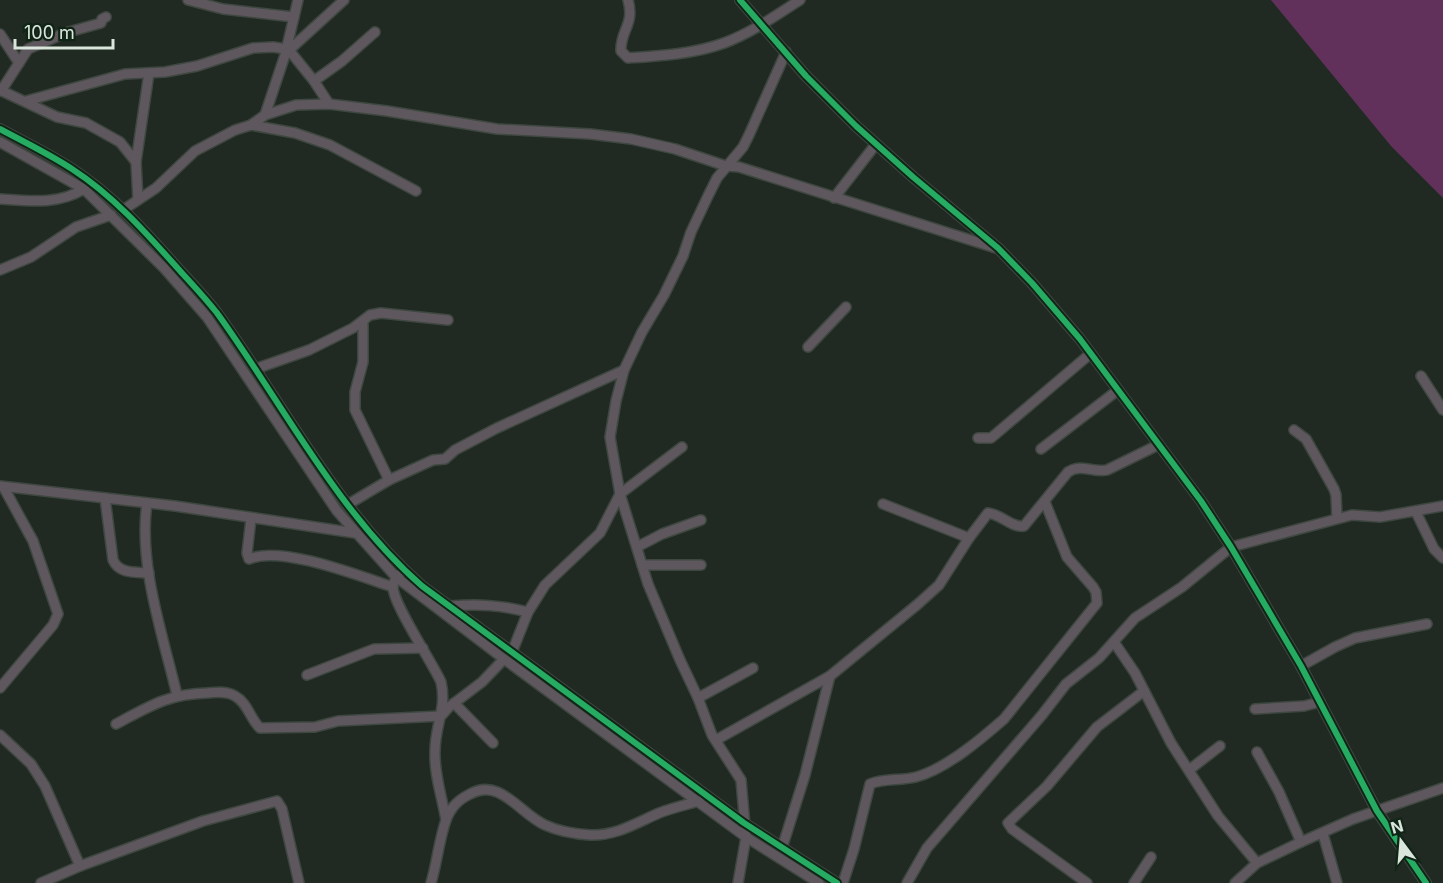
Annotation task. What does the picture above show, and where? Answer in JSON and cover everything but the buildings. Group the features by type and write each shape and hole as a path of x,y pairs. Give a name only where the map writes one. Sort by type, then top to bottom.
{"street":[{"path":"188,0 224,9 294,16"},
{"path":"265,115 287,51 298,0"},
{"path":"287,51 344,0"},
{"path":"628,0 630,19 620,42 621,51 628,58 694,51 723,43 761,26 800,0"},
{"path":"740,0 806,76 876,144 998,248 1032,283 1118,390 1201,501 1231,547 1301,666 1377,812 1426,883"},
{"path":"105,17 101,23 65,33 28,49 1,90 57,117 86,123 120,142 136,162"},
{"path":"314,81 342,61 375,32"},
{"path":"0,34 19,63"},
{"path":"26,101 125,74 197,66 263,46 287,51 314,81 329,104"},
{"path":"738,883 746,837 744,793 741,780 716,740 680,660 642,565 620,494 610,436 624,370 683,256 691,232 708,196 749,135 786,52"},
{"path":"138,200 136,162 149,73"},
{"path":"251,126 265,115 296,105 329,104 497,129 590,134 631,139 675,149 726,166 739,167 998,248"},
{"path":"123,210 156,188 195,151 235,130 251,126 295,133 330,146 416,191"},
{"path":"0,129 71,168 123,210 215,311 347,505 404,570 744,823 837,883"},
{"path":"0,142 84,189 164,268 207,317 337,511 396,577 746,837 819,883"},
{"path":"834,198 876,144"},
{"path":"0,199 62,200 84,189"},
{"path":"0,270 31,257 76,226 111,215"},
{"path":"808,347 846,307"},
{"path":"255,369 309,350 370,315 381,313 448,320"},
{"path":"363,321 363,362 354,403 355,410 389,480"},
{"path":"978,438 992,438 1090,354"},
{"path":"347,505 389,480 433,460 445,459 455,450 497,428 624,370"},
{"path":"1421,376 1443,410"},
{"path":"1041,449 1118,390"},
{"path":"1294,430 1306,439 1334,489 1337,518"},
{"path":"716,740 830,676 933,591 988,513 993,513 1020,527 1024,526 1073,468 1107,470 1158,445"},
{"path":"512,652 528,612 545,585 600,532 620,494 682,447"},
{"path":"2,487 147,503 355,533"},
{"path":"0,688 53,625 58,614 33,541 2,487"},
{"path":"105,498 113,560 116,567 123,571 149,573"},
{"path":"843,883 870,784 924,775 952,759 994,727 1012,710 1097,603 1093,587 1067,557 1045,502"},
{"path":"147,503 144,539 149,573 177,695"},
{"path":"884,504 969,538"},
{"path":"907,883 927,848 1066,684 1099,658 1135,618 1182,587 1231,547 1352,515 1380,517 1443,506"},
{"path":"1416,512 1434,549 1443,558"},
{"path":"251,519 247,553 249,559 260,554 306,560 393,587"},
{"path":"637,547 662,534 701,520"},
{"path":"642,565 701,565"},
{"path":"404,570 396,577 393,587 402,609 441,681 443,692 434,763 446,820"},
{"path":"450,606 501,605 528,612"},
{"path":"1301,666 1335,646 1355,638 1427,624"},
{"path":"1114,642 1135,673 1157,718 1218,816 1257,862"},
{"path":"307,675 374,649 423,648"},
{"path":"117,724 177,695 222,692 236,696 246,706 257,725 266,729 315,727 338,721 362,719 441,716 482,682 504,659"},
{"path":"698,698 753,668"},
{"path":"782,848 805,775 830,676"},
{"path":"1087,883 1012,829 1008,823 1047,786 1097,727 1144,691"},
{"path":"1255,709 1304,706 1320,702"},
{"path":"454,703 493,743"},
{"path":"0,735 36,771 45,786 80,866"},
{"path":"1189,770 1220,746"},
{"path":"1257,752 1279,792 1301,842"},
{"path":"1235,883 1257,862 1353,819 1443,788"},
{"path":"431,883 446,820 455,803 475,791 490,789 505,795 546,826 590,835 605,835 627,829 658,814 699,801"},
{"path":"41,883 80,866 203,821 277,801 282,809 299,883"},
{"path":"1323,834 1337,883"},
{"path":"1134,883 1151,857"}],"shaded area":[{"path":"1271,0 1443,0 1443,198 1391,146"}],"cycle path":[{"path":"740,0 806,76 856,126 998,248 1032,283 1080,339 1201,501 1231,547 1301,666 1377,811 1426,883"},
{"path":"0,129 54,158 102,191 156,244 217,313 312,456 363,525 391,557 422,586 744,823 837,883"}]}
